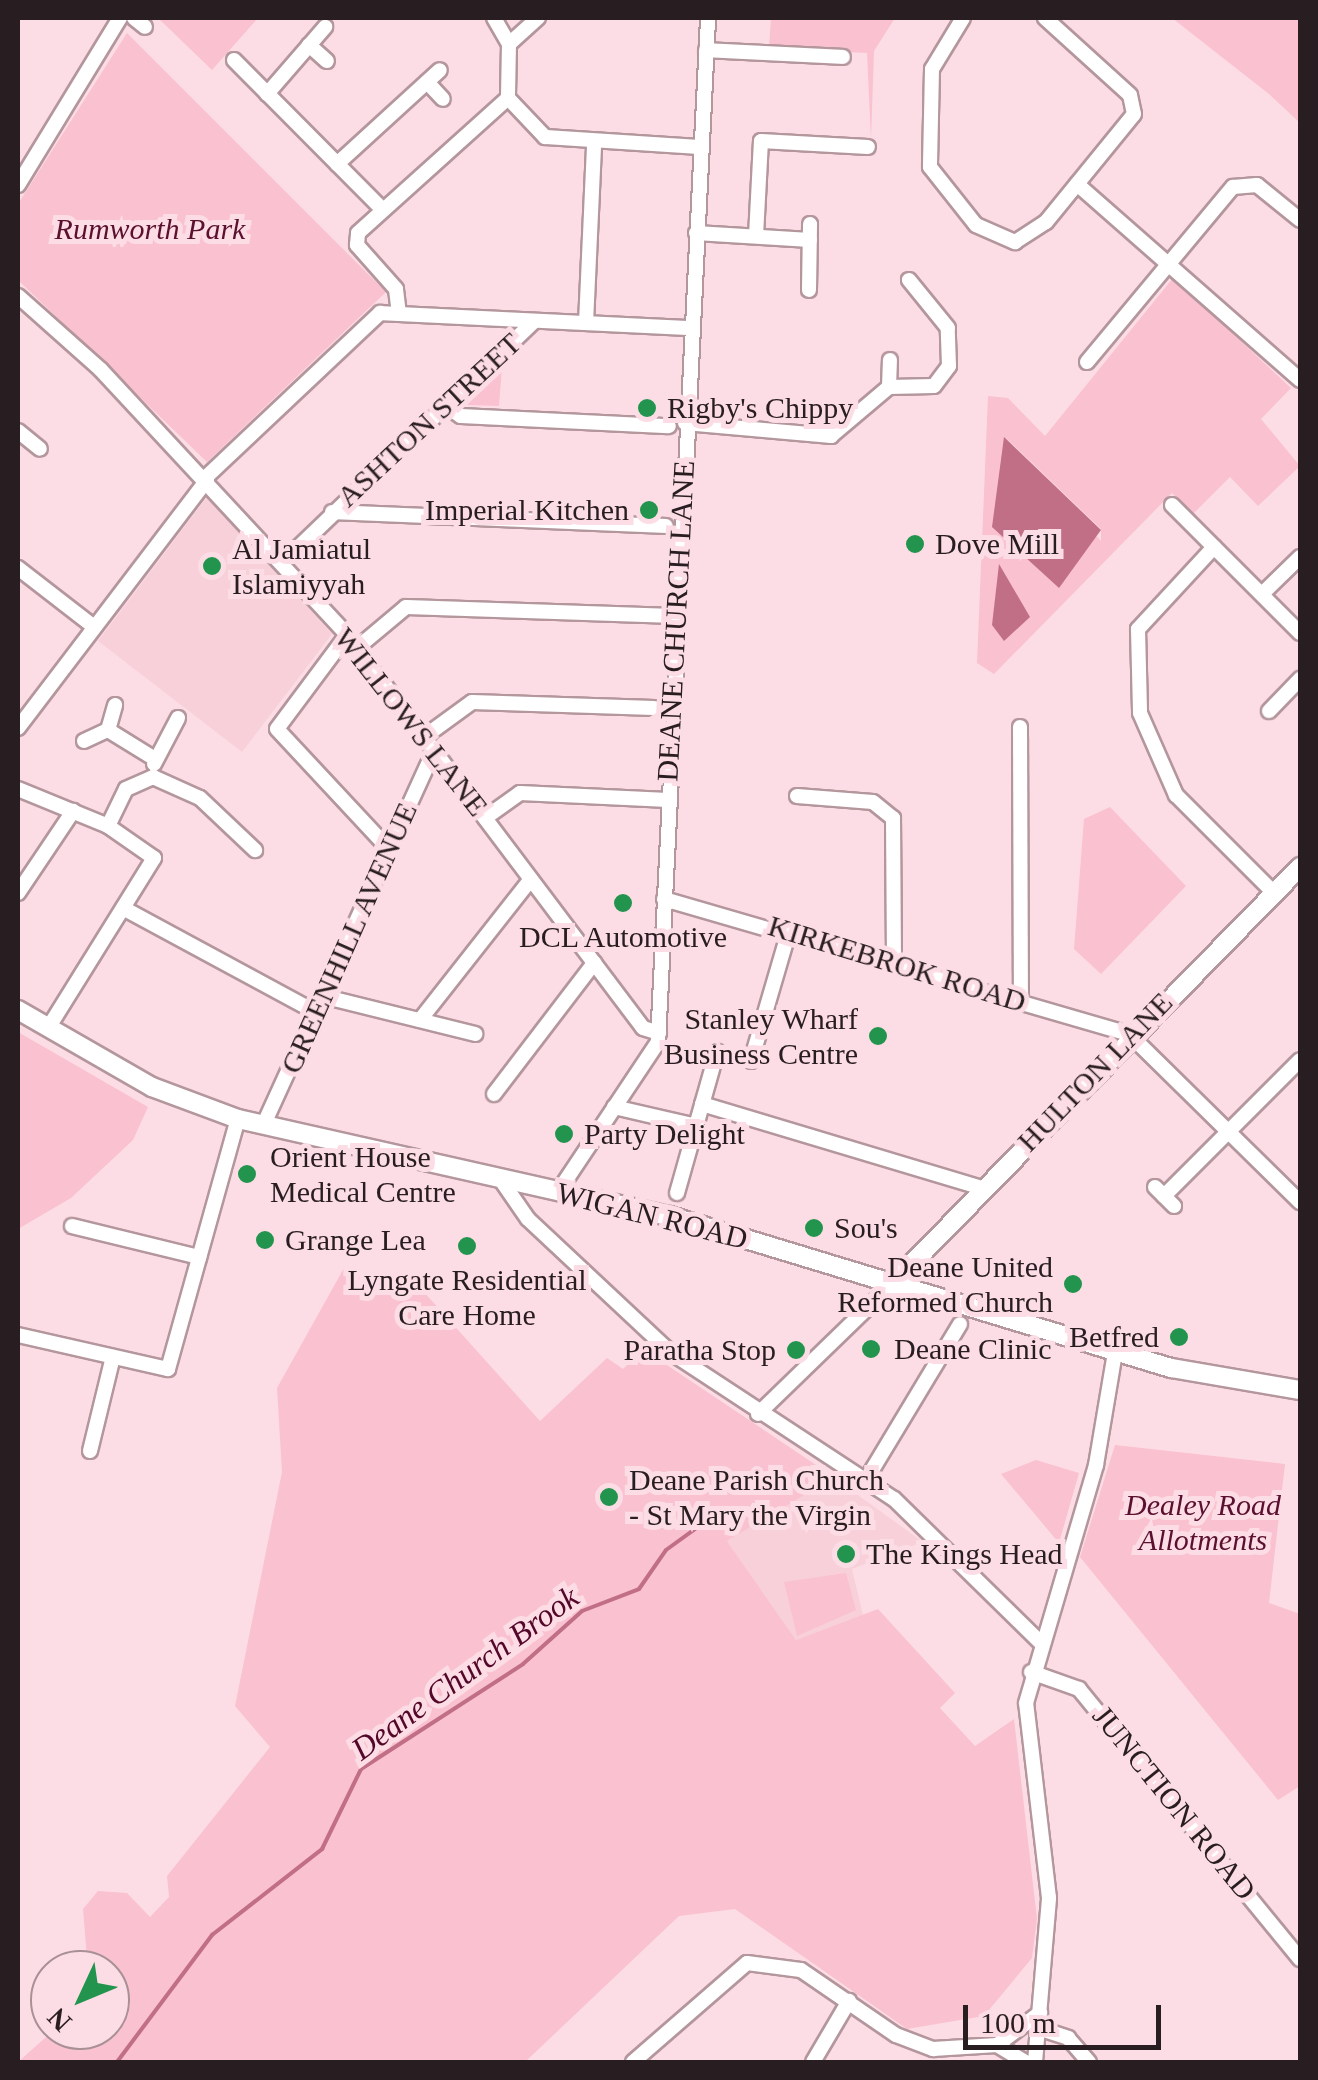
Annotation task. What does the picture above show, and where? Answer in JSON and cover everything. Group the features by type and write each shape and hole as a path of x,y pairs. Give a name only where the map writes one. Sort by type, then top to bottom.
{"main road":[{"name":"HULTON LANE","path":"894,1282 1129,1034 1300,867"},
{"name":"WIGAN ROAD","path":"18,1010 152,1088 238,1119 558,1192 894,1282 1115,1353 1300,1390"}],"street":[{"path":"18,185 120,18"},
{"path":"494,18 509,44 508,98 546,137 594,145 700,147"},
{"path":"509,44 538,18"},
{"name":"DEANE CHURCH LANE","path":"558,1192 614,1107 654,1056 659,1033 675,616 708,18"},
{"path":"963,18 932,68 927,140 940,187 997,241 1015,242 1077,184 1135,103 1046,18"},
{"path":"268,94 325,27"},
{"path":"309,46 327,61"},
{"path":"706,50 844,58"},
{"path":"234,60 381,208"},
{"path":"337,164 440,70"},
{"path":"427,82 443,99"},
{"path":"399,314 396,289 356,242 381,208 508,98"},
{"path":"756,236 761,141 850,153 868,147"},
{"path":"586,323 594,145"},
{"path":"1077,184 1300,380"},
{"path":"1087,362 1233,187 1258,185 1300,220"},
{"path":"696,232 756,236 810,232 809,290"},
{"path":"686,423 831,436 888,387 927,388 946,375 946,314 909,280"},
{"name":"WILLOWS LANE","path":"18,296 206,480 352,642 643,1028 659,1033"},
{"path":"18,728 206,480 380,313 691,328"},
{"name":"ASHTON STREET","path":"282,562 534,320"},
{"path":"888,387 890,360"},
{"path":"446,404 461,416 669,426"},
{"path":"18,432 40,449"},
{"path":"1172,505 1300,633"},
{"path":"332,512 666,526"},
{"path":"1214,546 1138,629 1140,713 1176,794 1274,892"},
{"path":"1262,594 1300,557"},
{"path":"18,568 94,627"},
{"path":"389,849 278,729 352,642 406,607 675,616"},
{"path":"1268,711 1300,680"},
{"path":"424,737 472,702 654,708"},
{"path":"84,741 108,730 115,706"},
{"path":"153,778 155,758 178,718"},
{"path":"1020,727 1021,1001"},
{"path":"108,730 155,758"},
{"name":"GREENHILL AVENUE","path":"263,1126 434,750"},
{"path":"108,826 126,789 153,778 188,789 248,834 256,850"},
{"path":"18,788 108,826 154,858 48,1028"},
{"path":"485,818 520,794 668,800"},
{"path":"797,796 873,802 893,818 894,963"},
{"path":"18,893 73,811"},
{"path":"420,1020 531,879"},
{"name":"KIRKEBROK ROAD","path":"664,899 789,931 1129,1034"},
{"path":"124,908 315,1012"},
{"path":"751,1061 789,931"},
{"path":"494,1094 594,963"},
{"path":"322,996 476,1034"},
{"path":"1129,1034 1300,1202"},
{"path":"677,1193 717,1052"},
{"path":"1164,1196 1300,1060"},
{"path":"702,1104 982,1188"},
{"path":"614,1107 696,1126"},
{"path":"18,1336 168,1369 238,1119"},
{"path":"501,1180 528,1218 670,1352 758,1414 866,1480 1039,1640"},
{"path":"72,1226 199,1257"},
{"path":"758,1414 894,1282"},
{"path":"866,1480 944,1363 960,1324"},
{"path":"1035,2062 1049,1898 1026,1734 1031,1672 1096,1464 1115,1353"},
{"path":"90,1451 114,1357"},
{"name":"JUNCTION ROAD","path":"1031,1672 1079,1688 1300,1959"},
{"path":"633,2062 746,1963 801,1970 896,2035 954,2057 997,2045 1039,2021"},
{"path":"813,2062 849,2001"},
{"path":"1039,2021 1068,2038 1089,2062"},
{"path":"997,2045 1025,2062"}],"shaded area":[{"path":"1004,437 1101,530 1059,588 992,527"},
{"name":"Al Jamiatul Islamiyyah","path":"207,497 332,634 242,752 98,641"},
{"path":"999,564 1030,617 1004,641 992,625"},
{"path":"822,1469 923,1542 852,1569 863,1615 796,1640 727,1541 803,1496"}],"green space":[{"path":"158,18 258,18 212,70"},
{"path":"771,18 895,18 874,51 871,139 867,53 769,48"},
{"path":"1172,18 1300,18 1300,123 1269,94"},
{"name":"Rumworth Park","path":"127,33 386,292 207,462 18,280 18,204"},
{"path":"1173,278 1291,388 1261,419 1300,466 1258,506 1230,477 1193,514 1172,493 994,674 977,663 988,396 1008,398 1045,436","holes":["1005,437 1101,529 1101,541"]},
{"path":"502,367 499,406 468,405 467,401"},
{"path":"1110,807 1186,886 1101,974 1074,949 1084,819"},
{"path":"18,1032 148,1107 133,1140 71,1198 18,1229"},
{"path":"344,1268 423,1291 540,1421 607,1358 623,1369 643,1349 822,1469 803,1496 727,1541 796,1640 878,1609 955,1693 940,1708 975,1746 1014,1719 1037,1919 1032,1958 984,2016 907,2029 735,1909 679,1916 525,2062 18,2062 32,2050 130,2050 130,1950 86,1950 83,1909 98,1891 127,1893 150,1917 169,1897 167,1876 270,1747 235,1706 282,1472 277,1388"},
{"name":"Dealey Road Allotments","path":"1115,1445 1285,1464 1269,1603 1300,1614 1300,1786 1278,1800 1080,1557"},
{"path":"1036,1460 1079,1473 1059,1543 1001,1474"},
{"path":"846,1573 856,1610 797,1636 784,1582"}],"waterway":[{"name":"Deane Church Brook","path":"117,2062 212,1935 322,1849 361,1769 523,1664 582,1611 639,1589 666,1550 706,1521"}],"place":[{"name":"Rigby's Chippy","path":"647,408"},
{"name":"Imperial Kitchen","path":"649,510"},
{"name":"Dove Mill","path":"915,544"},
{"name":"Al Jamiatul Islamiyyah","path":"212,566"},
{"name":"DCL Automotive","path":"623,903"},
{"name":"Stanley Wharf Business Centre","path":"878,1036"},
{"name":"Party Delight","path":"564,1134"},
{"name":"Orient House Medical Centre","path":"247,1174"},
{"name":"Sou's","path":"814,1228"},
{"name":"Grange Lea","path":"265,1240"},
{"name":"Lyngate Residential Care Home","path":"467,1246"},
{"name":"Deane United Reformed Church","path":"1073,1284"},
{"name":"Betfred","path":"1179,1337"},
{"name":"Deane Clinic","path":"871,1349"},
{"name":"Paratha Stop","path":"796,1350"},
{"name":"Deane Parish Church - St Mary the Virgin","path":"609,1497"},
{"name":"The Kings Head","path":"846,1554"}]}
